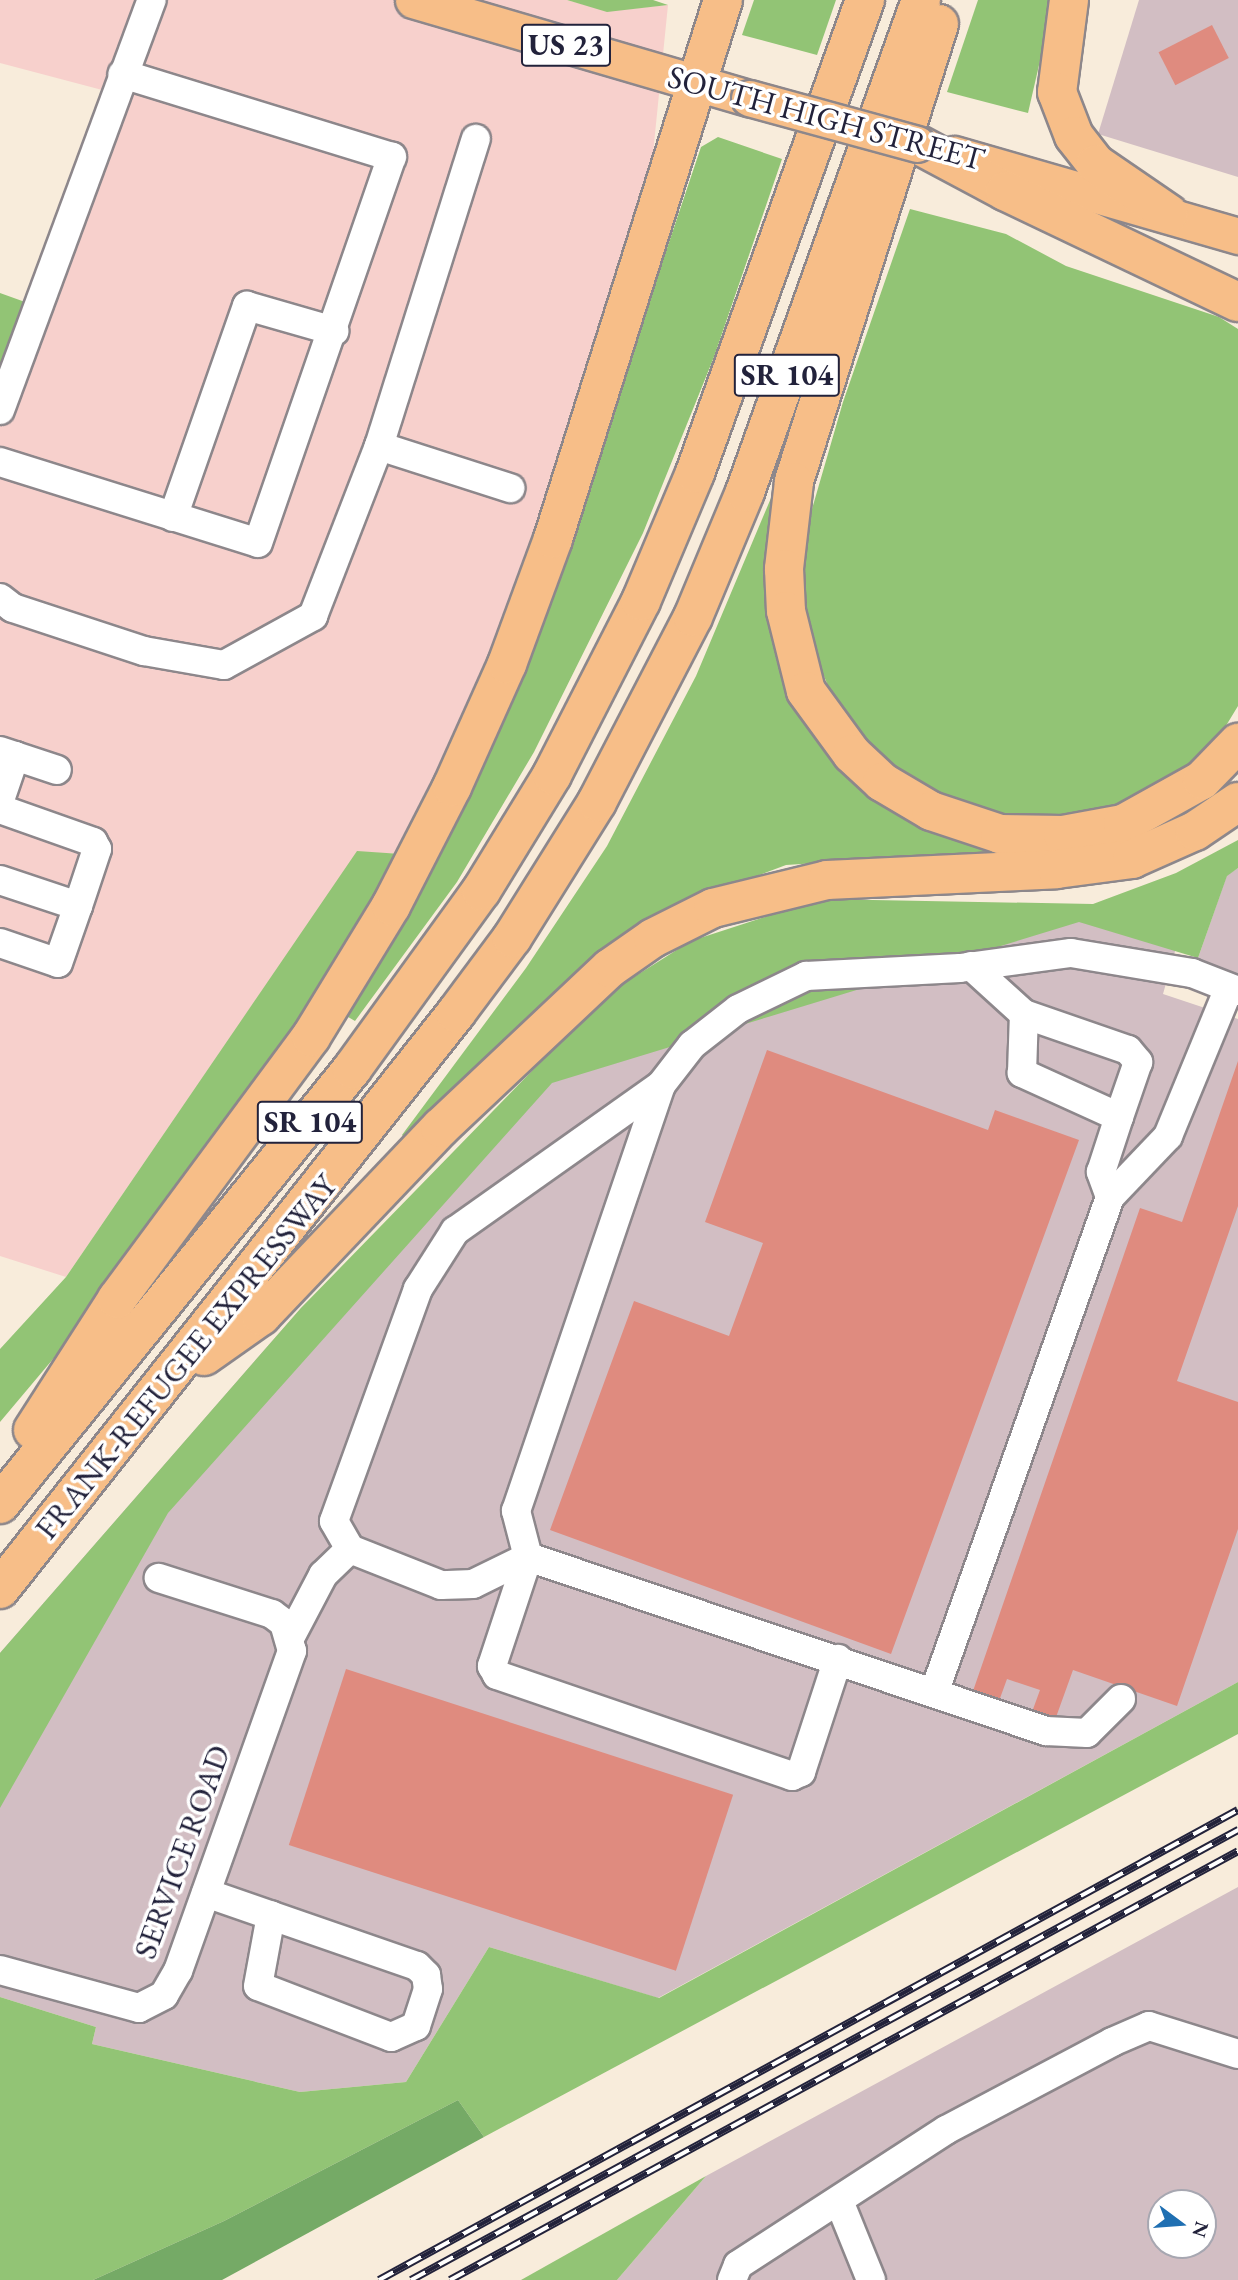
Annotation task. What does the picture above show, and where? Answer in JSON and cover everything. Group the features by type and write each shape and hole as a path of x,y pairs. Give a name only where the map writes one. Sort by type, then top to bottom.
{"highway":[{"path":"0,1482 117,1299 311,1037 423,846 507,664 553,539 723,0"},
{"name":"FRANK-REFUGEE EXPRESSWAY","path":"0,1504 352,1069 473,902 552,775 641,601 695,473 865,0"},
{"name":"FRANK-REFUGEE EXPRESSWAY","path":"0,1589 168,1381 512,938 624,753 692,617 745,492 921,0"},
{"path":"947,0 794,482 785,583 794,653 806,691 852,754 882,782 932,811 1000,834 1063,835 1123,824 1202,780 1238,743"},
{"path":"1069,0 1057,92 1074,136 1096,164 1169,214"},
{"path":"917,144 1009,181 1238,302"},
{"path":"168,1381 261,1316 440,1128 610,968 653,938 713,908 827,880 1058,869 1132,859 1195,831 1238,802"}],"main road":[{"name":"SOUTH HIGH STREET","path":"413,0 748,98 917,144"},
{"name":"SOUTH HIGH STREET","path":"1009,181 1169,214 1238,236"}],"street":[{"path":"0,410 152,0"},
{"path":"0,462 258,543 334,331 392,157 123,74"},
{"path":"4,605 144,651 223,665 313,616 379,446 476,139"},
{"path":"173,517 247,306 334,331"},
{"path":"379,446 510,488"},
{"path":"0,800 7,754 57,770"},
{"path":"0,809 93,842 97,849 58,963 0,943"},
{"path":"0,880 78,906"},
{"path":"934,1693 1110,1197 1168,1136 1234,989 1192,973 1071,953 971,966 806,976 738,1009 692,1045 661,1085 455,1231 418,1289 334,1521 350,1549 441,1585 473,1584 528,1557 1046,1731 1087,1733 1121,1699"},
{"path":"971,966 1024,1014 1128,1050 1138,1062 1101,1172 1110,1197"},
{"path":"1024,1014 1022,1073 1119,1118"},
{"path":"661,1085 516,1511 528,1557 492,1666 497,1675 792,1776 801,1772 838,1659"},
{"name":"SERVICE ROAD","path":"0,1970 139,2008 164,1995 178,1971 292,1651 291,1636 323,1575 350,1549"},
{"path":"159,1578 272,1615 291,1636"},
{"path":"206,1893 271,1915 417,1966 426,1975 428,1989 416,2026 391,2037 258,1986 271,1915"},
{"path":"732,2280 738,2265 946,2130 1149,2026 1238,2054"},
{"path":"839,2201 871,2280"}],"shaded area":[{"path":"0,0 567,0 607,11 668,5 647,213 516,592 401,854 357,852 66,1277 0,1256 0,372 106,91 0,63"},
{"path":"1139,0 1238,0 1238,177 1098,134"},
{"path":"1238,868 1238,978 1198,958 1227,875"},
{"path":"1093,904 1181,930 1163,994 1238,1019 1238,1682 658,1998 489,1947 406,2082 300,2092 92,2044 96,2027 0,1997 0,1653 301,1308 691,941"},
{"path":"1238,1887 1238,2280 617,2280 706,2176"}],"green space":[{"path":"567,0 653,0 668,5 607,12"},
{"path":"754,0 836,0 817,55 742,35"},
{"path":"978,0 1054,0 1028,113 947,92"},
{"path":"718,137 782,159 714,357 643,533 534,752 457,882 355,1021 343,1014 573,528 701,147"},
{"path":"910,209 1006,234 1066,266 1219,317 1238,329 1238,706 1213,747 1153,792 1090,817 1018,820 934,795 882,763 836,705 811,645 802,584 812,509 843,402"},
{"path":"0,293 25,302 0,372"},
{"path":"779,479 807,720 998,851 786,865 685,903 410,1144 402,1135 526,968 607,846 696,676"},
{"path":"1238,840 1238,868 1227,876 1198,958 1079,922 552,1083 168,1513 0,1808 0,1653 301,1308 607,994 691,941 820,899 1093,904 1176,873"},
{"path":"357,851 401,854 304,1029 106,1296 0,1422 0,1349 66,1277"},
{"path":"1238,1682 1238,1734 484,2137 458,2100 224,2221 93,2280 0,2280 0,1997 96,2027 92,2044 300,2092 406,2082 489,1947 659,1998"},
{"path":"458,2100 484,2137 222,2280 93,2280 224,2221"},
{"path":"706,2176 617,2280 521,2280"}],"building":[{"path":"1212,25 1229,58 1175,85 1159,52"},
{"path":"767,1050 988,1130 995,1110 1079,1140 891,1654 550,1530 634,1301 729,1336 763,1243 705,1222"},
{"path":"1238,1061 1238,1206 1177,1381 1238,1402 1238,1529 1177,1706 1073,1670 1055,1720 1032,1712 1040,1690 1007,1679 999,1701 973,1691 1140,1208 1182,1222"},
{"path":"346,1669 733,1795 676,1971 289,1845"}],"railway":[{"path":"379,2280 1238,1810"},
{"path":"411,2280 1238,1830"},
{"path":"450,2280 1238,1851"}]}
